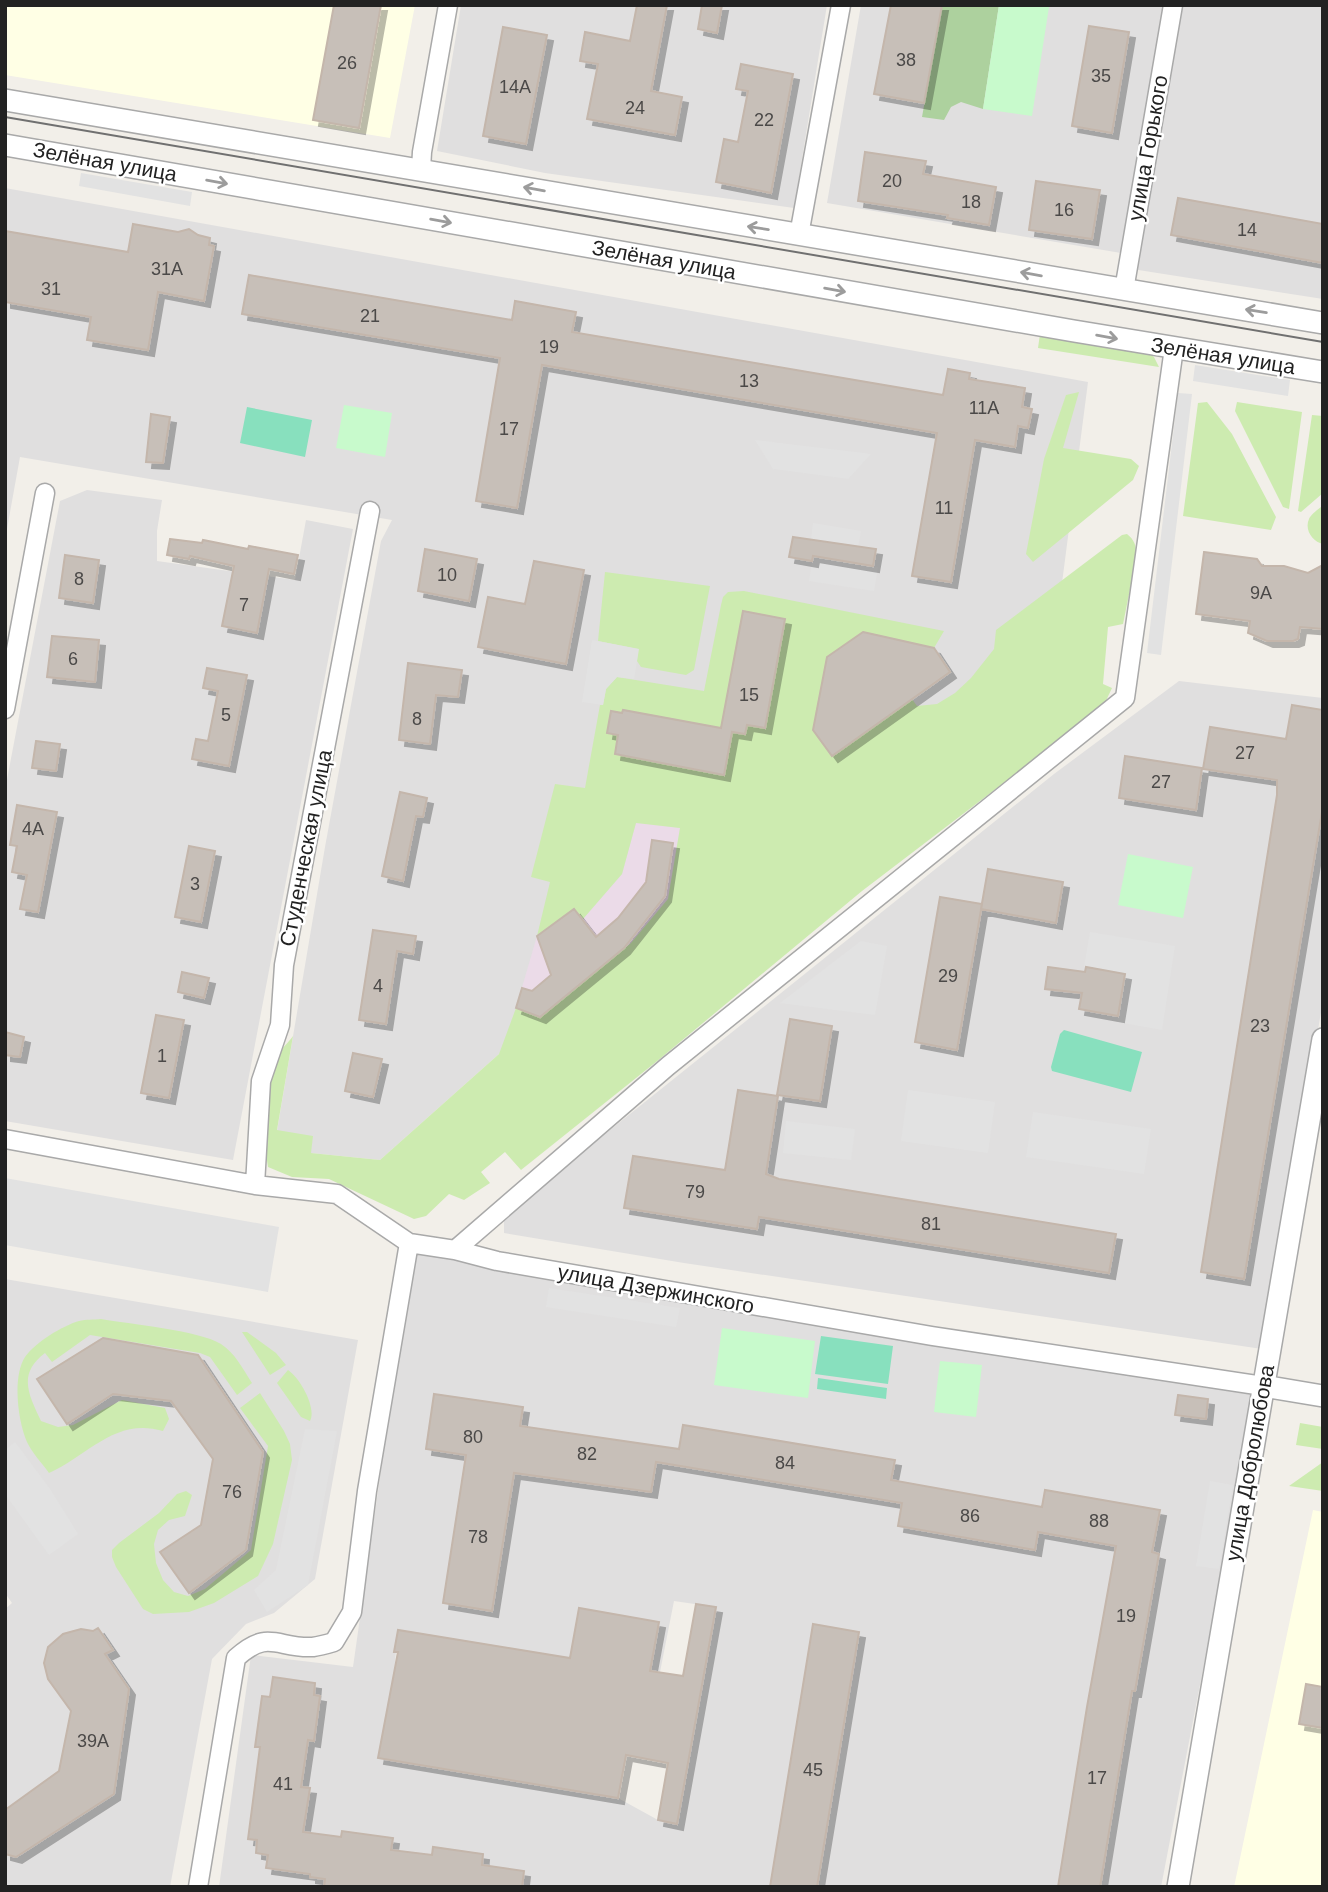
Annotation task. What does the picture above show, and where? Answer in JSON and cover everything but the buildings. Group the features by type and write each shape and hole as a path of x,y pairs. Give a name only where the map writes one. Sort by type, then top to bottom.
{"street":[{"path":"421,169 448,5"},
{"path":"799,235 841,5"},
{"name":"улица Горького","path":"1124,290 1173,5"},
{"path":"5,100 1323,323"},
{"name":"Зелёная улица","path":"5,145 1323,372"},
{"path":"455,1250 667,1066 1125,698 1174,348"},
{"path":"5,709 46,493"},
{"name":"Студенческая улица","path":"255,1185 261,1081 280,1025 284,965 370,511"},
{"name":"улица Добролюбова","path":"1178,1887 1323,1039"},
{"name":"улица Дзержинского","path":"5,1139 255,1185 337,1194 409,1243 455,1250 497,1261 780,1311 1323,1396"},
{"path":"198,1887 236,1658 248,1647 264,1640 312,1647 334,1642 352,1612 367,1491 409,1243"}],"shaded area":[{"path":"5,5 415,5 390,138 5,75"},
{"path":"461,5 827,5 794,208 545,173 437,151"},
{"path":"861,5 1163,5 1121,253 827,203"},
{"path":"1180,5 1323,5 1323,299 1132,269"},
{"path":"81,173 192,192 190,206 79,186"},
{"path":"5,188 1088,382 1058,614 499,1054 380,1160 311,1153 277,1131 381,541 392,520 20,457 5,540"},
{"path":"1195,365 1290,380 1288,396 1193,381"},
{"path":"1178,393 1192,394 1161,655 1147,653"},
{"path":"755,440 871,454 848,479 773,469"},
{"path":"87,490 162,500 157,531 157,561 295,580 306,520 353,529 233,1160 5,1121 5,790 60,501"},
{"path":"813,523 861,531 858,547 846,545 843,561 878,567 874,591 809,581 815,541 811,540"},
{"path":"592,640 639,649 634,679 617,677 606,689 603,705 582,702"},
{"path":"1179,681 1323,698 1323,1001 1262,1349 684,1263 504,1233 504,1215 1054,774"},
{"path":"636,822 680,828 668,899 631,943 540,1017 516,1008 537,936 574,909 583,919 622,874"},
{"path":"1090,932 1175,946 1162,1030 1117,1022 1125,974 1084,967"},
{"path":"861,941 887,946 875,1015 780,1003"},
{"path":"908,1090 995,1102 988,1153 901,1141"},
{"path":"1033,1112 1151,1129 1144,1174 1026,1157"},
{"path":"786,1121 855,1129 851,1160 783,1153"},
{"path":"5,1178 279,1227 268,1292 5,1245"},
{"path":"412,1252 497,1261 1259,1379 1161,1887 219,1887 251,1655 353,1667","holes":["674,1601 715,1607 658,1820 618,1798 378,1758 394,1673 398,1630 660,1672"]},
{"path":"5,1279 358,1340 315,1579 274,1613 246,1624 212,1659 170,1887 5,1887 5,1609 12,1603 5,1593"},
{"path":"549,1288 680,1308 676,1327 546,1307"},
{"path":"305,1429 337,1431 308,1585 267,1612 254,1590 276,1570"},
{"path":"15,1442 50,1489 78,1534 49,1555 5,1494 5,1450"},
{"path":"1210,1481 1233,1485 1219,1569 1196,1566"},
{"path":"1313,1510 1323,1512 1323,1887 1234,1887"}],"green space":[{"path":"942,5 999,5 983,109 961,102 951,107 944,120 922,117"},
{"path":"999,5 1049,7 1032,116 983,109"},
{"path":"1040,334 1146,351 1154,357 1159,367 1038,348"},
{"path":"1079,392 1063,448 1131,459 1139,466 1133,480 1033,562 1026,554 1044,459 1066,395"},
{"path":"1207,402 1232,434 1276,517 1271,530 1183,516 1198,403"},
{"path":"1237,402 1302,412 1289,509 1283,507 1235,411"},
{"path":"344,405 392,413 385,457 336,448"},
{"path":"247,407 312,420 305,457 240,443"},
{"path":"1312,415 1323,416 1323,493 1301,512 1298,511"},
{"path":"1323,505 1323,544 1313,538 1308,523 1310,517"},
{"path":"1127,534 1134,542 1136,560 1123,624 1108,627 1103,684 1112,688 1103,707 862,891 521,1170 505,1152 481,1172 490,1183 464,1200 449,1194 426,1216 414,1219 329,1179 292,1177 268,1167 264,1126 268,1082 276,1057 293,1036 277,1130 313,1136 311,1153 380,1160 499,1054 516,1008 541,1016 631,943 668,899 680,828 636,823 622,874 583,919 574,909 537,936 550,882 531,877 555,784 585,788 600,705 603,705 606,689 617,677 704,691 721,605 728,592 744,591 944,631 934,648 863,632 917,706 937,704 955,693 971,678 994,649 996,630 1122,535","holes":["743,611 785,619 765,728 747,725 745,734 732,732 724,774 615,754 623,710 721,728"]},
{"path":"605,572 710,586 694,670 686,675 641,667 637,661 638,649 598,641"},
{"path":"1128,854 1193,867 1183,918 1118,905"},
{"path":"1064,1030 1142,1052 1131,1092 1052,1071 1060,1034"},
{"path":"101,1319 180,1331 210,1339 230,1352 252,1383 237,1395 210,1357 200,1353 90,1335 52,1362 45,1353 36,1361 28,1377 30,1394 41,1421 58,1427 73,1425 122,1400 165,1408 169,1419 163,1431 146,1428 116,1433 49,1473 29,1446 21,1423 18,1387 21,1366 30,1351 57,1331 79,1321"},
{"path":"722,1328 815,1341 808,1398 714,1385"},
{"path":"242,1332 247,1332 276,1353 286,1365 270,1375"},
{"path":"821,1336 893,1346 888,1384 815,1374"},
{"path":"940,1361 982,1365 976,1417 934,1412"},
{"path":"288,1370 306,1394 312,1415 310,1421 301,1417 277,1383"},
{"path":"818,1378 887,1388 886,1399 817,1389"},
{"path":"260,1393 284,1431 290,1444 292,1460 273,1544 258,1576 214,1603 189,1612 153,1614 143,1609 116,1567 112,1550 159,1513 177,1494 186,1491 192,1495 185,1516 169,1520 158,1530 154,1544 156,1563 163,1580 174,1592 188,1596 205,1589 251,1550 268,1446 240,1408"},
{"path":"1300,1423 1323,1427 1323,1449 1296,1445"},
{"path":"1323,1462 1323,1491 1289,1486"}],"tram line":[{"path":"5,117 1323,342"}]}
